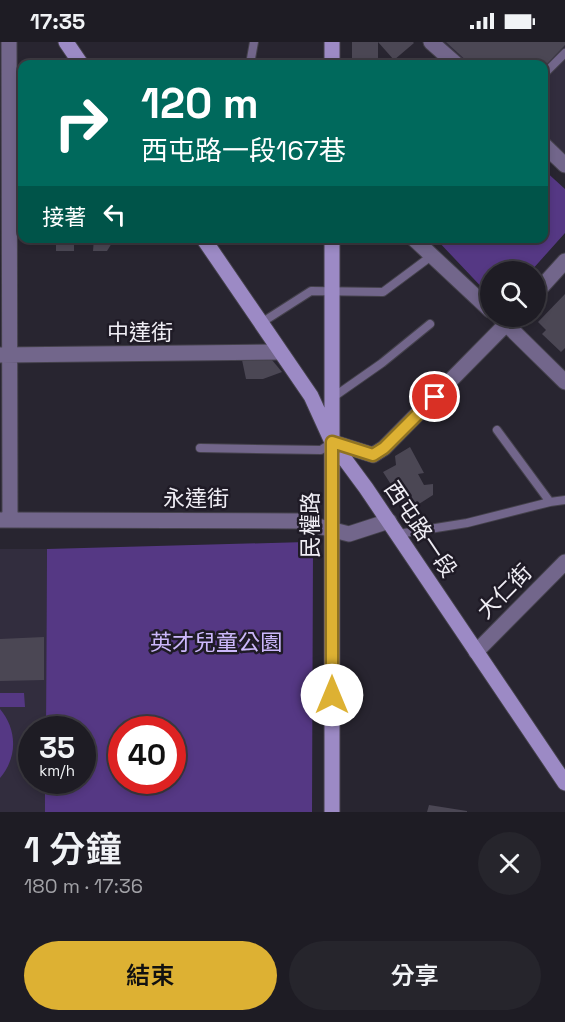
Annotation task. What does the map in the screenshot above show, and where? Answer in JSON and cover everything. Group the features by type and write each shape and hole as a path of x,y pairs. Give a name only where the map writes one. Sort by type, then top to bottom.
{"street":[{"path":"5,520 5,355 10,164 9,42"},
{"path":"66,42 78,60"},
{"path":"332,42 332,60"},
{"path":"431,42 451,60"},
{"path":"548,149 565,165"},
{"name":"西屯路一段","path":"206,243 311,396 332,442 389,520 565,783"},
{"name":"民權路","path":"332,243 332,812"},
{"path":"417,243 480,301"},
{"path":"546,282 565,261"},
{"path":"332,442 373,455 384,448 498,327"},
{"path":"513,327 565,382"},
{"name":"中達街","path":"5,355 280,352"},
{"name":"永達街","path":"5,520 298,521 349,534 389,520"},
{"name":"大仁街","path":"476,652 565,562"}],"lane":[{"path":"251,60 254,42"},
{"path":"548,70 565,53"},
{"path":"261,323 311,291 383,292 430,257"},
{"path":"331,399 430,324"},
{"path":"496,430 550,502"},
{"path":"200,448 321,450 332,442"},
{"path":"398,534 467,523 565,500"}],"shaded area":[{"path":"442,42 565,42 565,158 548,143 548,60 462,60"},
{"path":"0,549 47,549 46,716 18,716 18,794 45,794 45,812 0,812"}],"green space":[{"path":"548,174 565,189 565,233 540,261 480,261 480,285 440,243 548,243"},
{"name":"英才兒童公園","path":"306,542 313,550 312,812 45,812 45,794 96,794 96,716 46,716 47,549"},
{"path":"0,693 24,693 25,707 0,707"},
{"path":"0,709 10,725 13,743 10,761 0,778"}],"building":[{"path":"352,42 378,42 378,60 352,60"},
{"path":"378,42 413,42 414,43 394,60"},
{"path":"446,42 565,42 565,45 548,63 548,60 466,60"},
{"path":"56,243 74,243 74,251 56,251"},
{"path":"94,243 112,243 107,251 93,251"},
{"path":"565,294 565,348 561,352 542,334 546,330 543,327 546,327 546,314"},
{"path":"242,360 272,360 282,372 263,379 246,379"},
{"path":"410,447 424,473 418,474 424,485 433,484 433,495 408,511 383,472 396,465 395,456"},
{"path":"44,637 44,680 0,681 0,639"},
{"path":"429,805 467,811 467,812 427,812"}],"route":[{"path":"332,695 332,442 373,455 384,448 435,397"}]}
